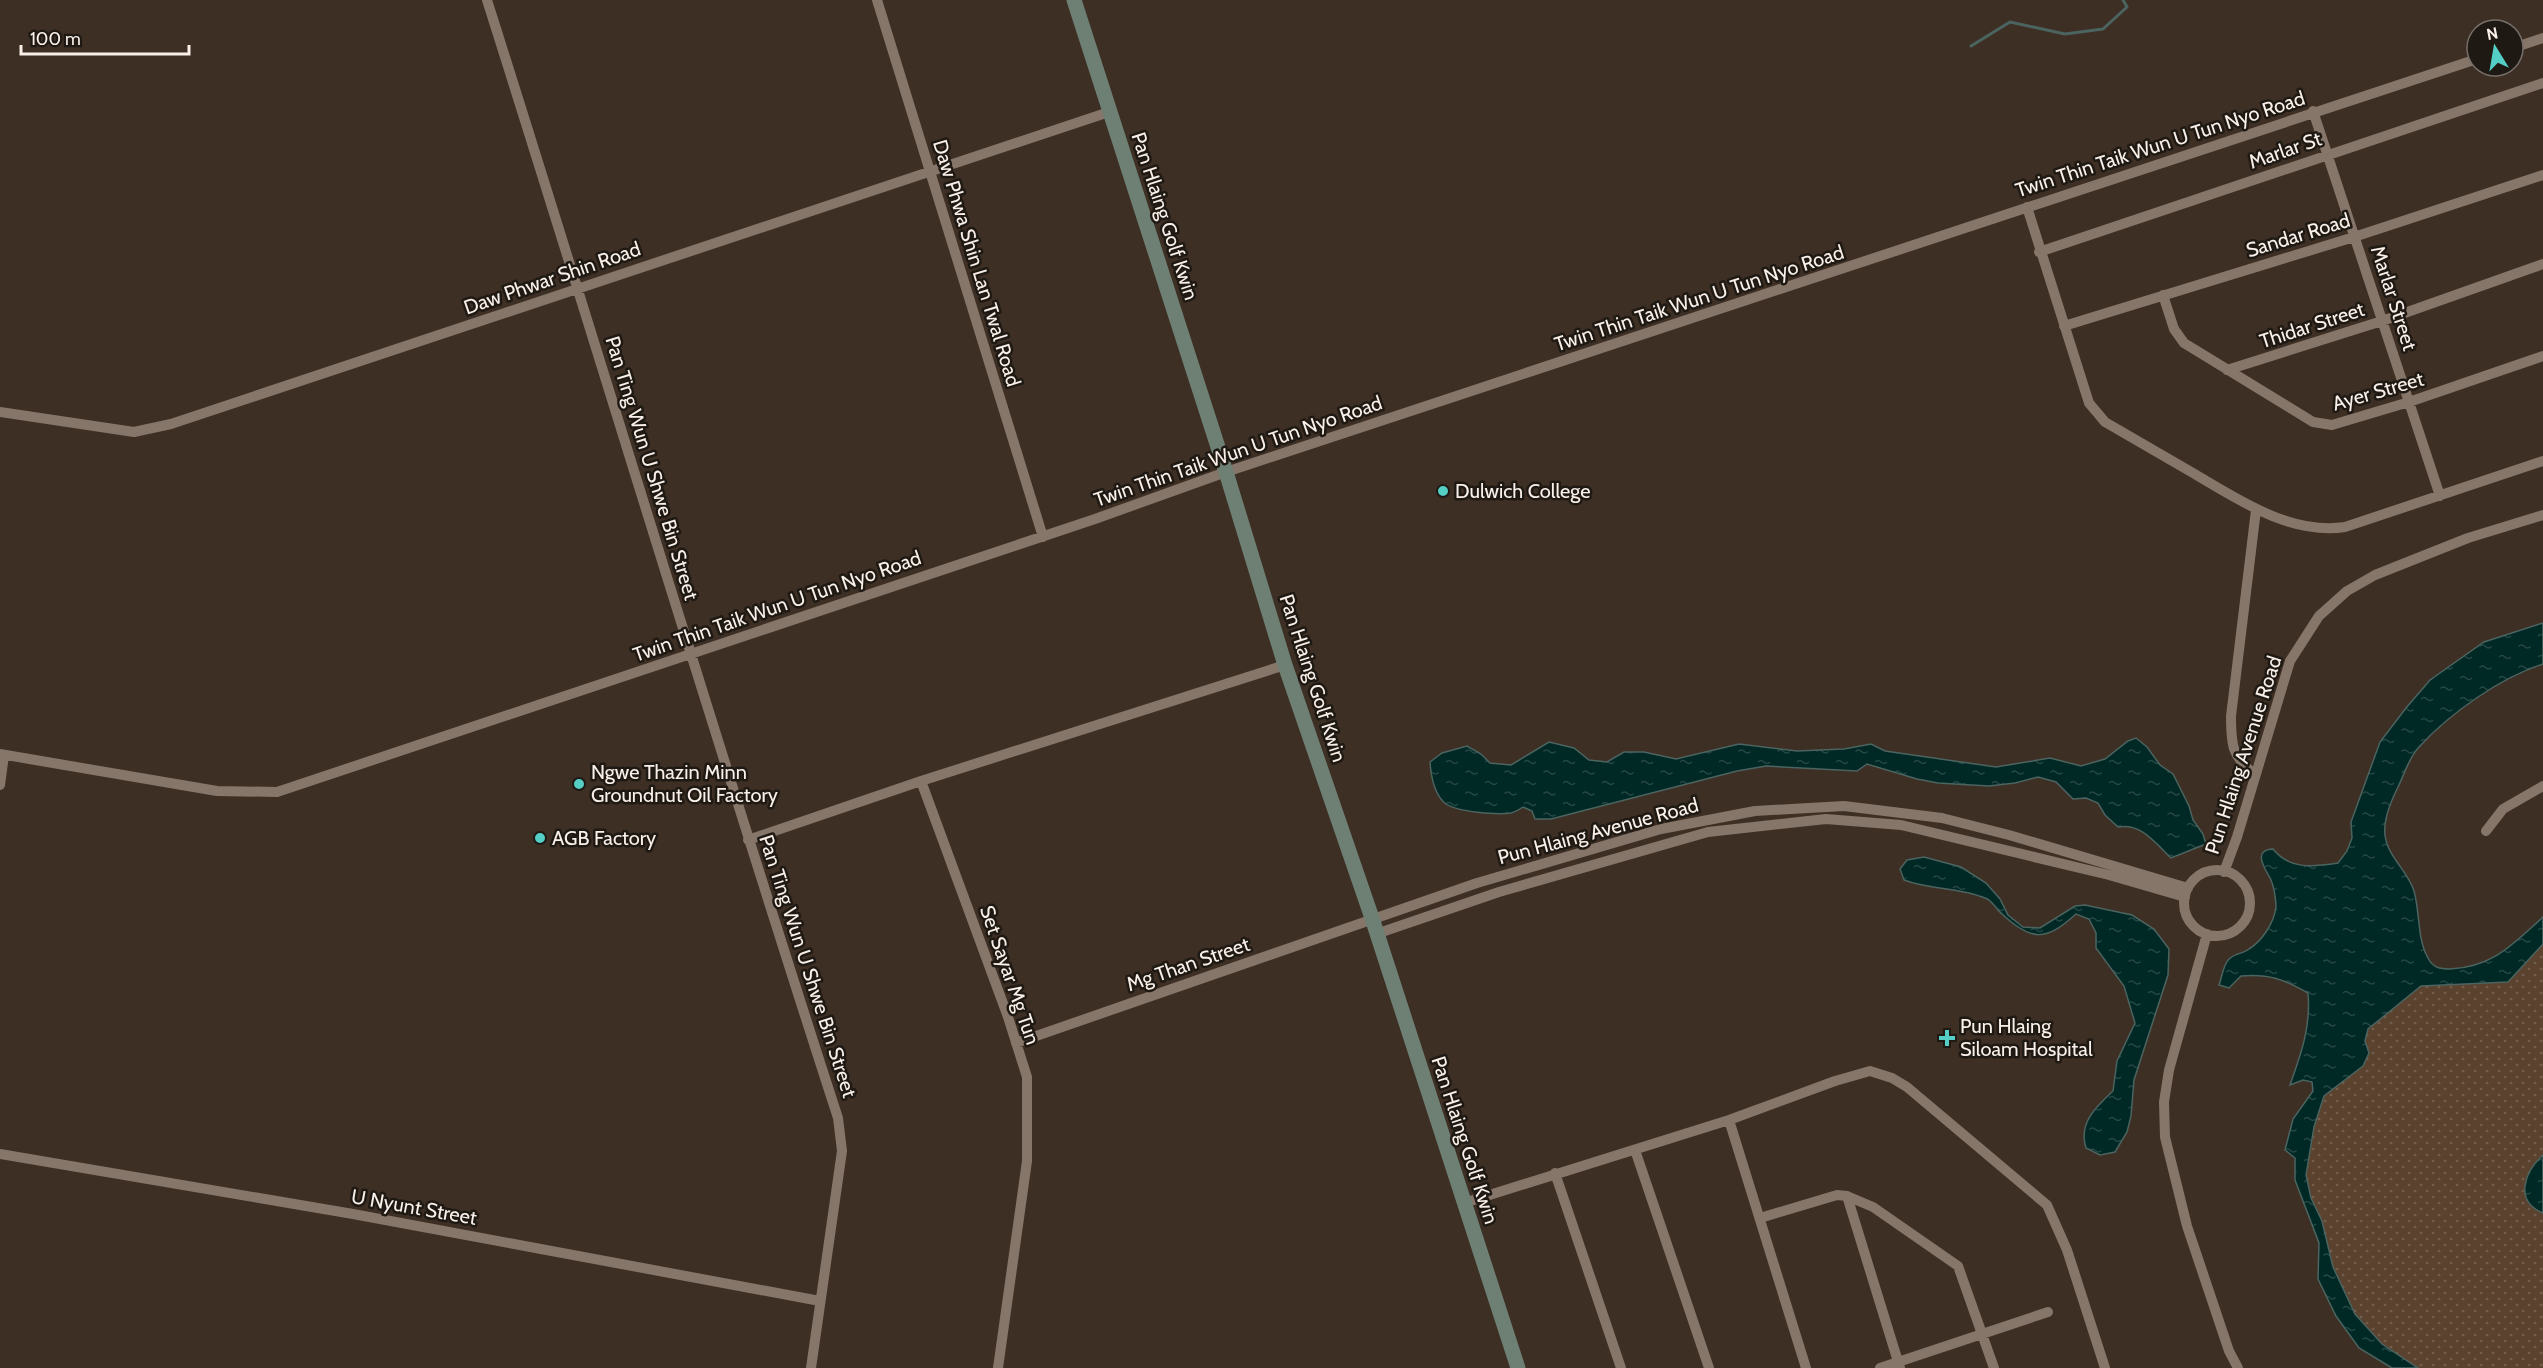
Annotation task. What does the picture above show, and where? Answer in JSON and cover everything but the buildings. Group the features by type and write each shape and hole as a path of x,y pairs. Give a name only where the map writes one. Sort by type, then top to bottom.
{"street":[{"name":"Pan Ting Wun U Shwe Bin Street","path":"487,0 748,840 838,1118 842,1151 811,1368"},
{"name":"Daw Phwa Shin Lan Twal Road","path":"877,0 1043,537"},
{"name":"Pan Hlaing Golf Kwin","path":"1074,0 1226,472 1285,665 1374,926 1518,1368"},
{"path":"2525,44 2543,38"},
{"name":"Twin Thin Taik Wun U Tun Nyo Road","path":"2,754 217,791 276,792 1043,537 1226,472 2313,111 2465,63"},
{"name":"Marlar St","path":"2039,252 2543,83"},
{"name":"Marlar Street","path":"2313,111 2440,496"},
{"name":"Daw Phwar Shin Road","path":"0,412 134,432 171,424 1109,112"},
{"name":"Sandar Road","path":"2064,326 2354,237 2543,175"},
{"path":"2026,207 2089,403 2105,422 2256,510 2297,524 2326,530 2345,527 2543,461"},
{"name":"Thidar Street","path":"2227,370 2382,321 2543,264"},
{"name":"Ayer Street","path":"2163,295 2174,329 2184,344 2313,422 2332,425 2409,402 2543,356"},
{"path":"2255,775 2239,762 2231,743 2231,716 2256,510"},
{"name":"Pun Hlaing Avenue Road","path":"2224,872 2290,661 2319,616 2347,591 2374,575 2468,538 2543,515"},
{"path":"748,840 921,781 1285,665"},
{"path":"0,785 2,754"},
{"name":"Set Sayar Mg Tun","path":"921,781 1027,1077 1027,1161 998,1368"},
{"path":"2486,831 2504,809 2543,786"},
{"name":"Pun Hlaing Avenue Road","path":"1374,926 1485,880 1661,829 1755,811 1844,806 1942,818 2009,835 2186,893"},
{"name":"Pun Hlaing Avenue Road","path":"1374,926 1708,831 1826,819 1901,825 2186,893"},
{"path":"2216,870 2224,872 2240,879 2248,890 2250,909 2246,920 2234,932 2228,935 2207,934 2196,928 2188,919 2185,909 2186,893 2202,874 2216,870"},
{"name":"Mg Than Street","path":"1016,1043 1374,926"},
{"path":"2207,934 2169,1070 2164,1102 2165,1137 2187,1226 2229,1351 2238,1368"},
{"path":"1464,1203 1729,1120 1835,1081 1870,1071 1892,1078 1907,1087 2047,1205 2067,1250 2105,1368"},
{"path":"1729,1120 1806,1368"},
{"path":"1635,1150 1709,1368"},
{"name":"U Nyunt Street","path":"0,1154 353,1214 820,1300"},
{"path":"1555,1173 1621,1368"},
{"path":"1760,1218 1837,1195 1847,1196 1873,1207 1958,1266 1994,1368"},
{"path":"1847,1196 1899,1365"},
{"path":"1880,1368 1899,1365 2048,1312"}],"shaded area":[{"path":"2543,935 2543,1368 2402,1368 2369,1343 2330,1285 2301,1181 2335,999 2498,970"}],"water":[{"path":"2543,623 2543,664 2510,678 2476,698 2431,734 2415,751 2386,816 2385,835 2393,857 2414,891 2424,951 2435,966 2446,969 2465,967 2490,959 2512,945 2543,917 2543,944 2508,982 2421,986 2368,1029 2365,1041 2369,1053 2363,1066 2324,1096 2314,1127 2306,1175 2311,1198 2322,1221 2333,1267 2355,1314 2382,1344 2418,1368 2392,1368 2359,1348 2336,1316 2318,1279 2319,1243 2295,1180 2295,1158 2285,1150 2293,1119 2313,1091 2312,1082 2303,1080 2290,1085 2307,1029 2308,993 2283,981 2260,976 2241,976 2229,988 2219,985 2229,959 2254,946 2267,931 2275,913 2274,890 2262,861 2263,853 2273,849 2294,864 2311,866 2338,863 2347,851 2352,838 2351,822 2380,742 2406,708 2430,680 2484,642"},
{"path":"2136,738 2147,747 2160,765 2173,774 2206,844 2171,858 2148,835 2134,828 2118,827 2105,815 2098,803 2086,798 2073,799 2056,782 2038,777 1989,786 1938,783 1867,764 1857,771 1766,766 1737,771 1551,819 1535,819 1532,811 1523,807 1511,813 1497,814 1468,811 1446,804 1436,790 1430,762 1442,753 1467,746 1481,754 1490,763 1511,765 1549,742 1574,748 1589,760 1607,762 1624,752 1644,752 1676,759 1739,744 1797,751 1844,749 1871,744 1885,751 1996,767 2050,758 2081,766 2105,759 2128,741"},
{"path":"1924,857 1961,867 1986,883 2000,899 2008,915 2023,927 2040,928 2075,906 2085,905 2132,915 2154,929 2169,949 2168,975 2134,1080 2131,1116 2127,1132 2115,1152 2100,1155 2086,1148 2084,1131 2095,1109 2113,1091 2117,1061 2135,1023 2124,986 2096,948 2096,933 2089,919 2076,914 2056,929 2039,935 2022,930 1985,898 1904,880 1900,869 1907,860"},
{"path":"2543,1155 2543,1213 2528,1201 2525,1186 2531,1170"}],"waterway":[{"path":"1971,46 2010,22 2065,34 2103,29 2127,7 2123,0"}],"place":[{"name":"Dulwich College","path":"1443,491"},
{"name":"Ngwe Thazin Minn Groundnut Oil Factory","path":"579,784"},
{"name":"AGB Factory","path":"540,838"},
{"name":"Pun Hlaing Siloam Hospital","path":"1947,1038"}]}
